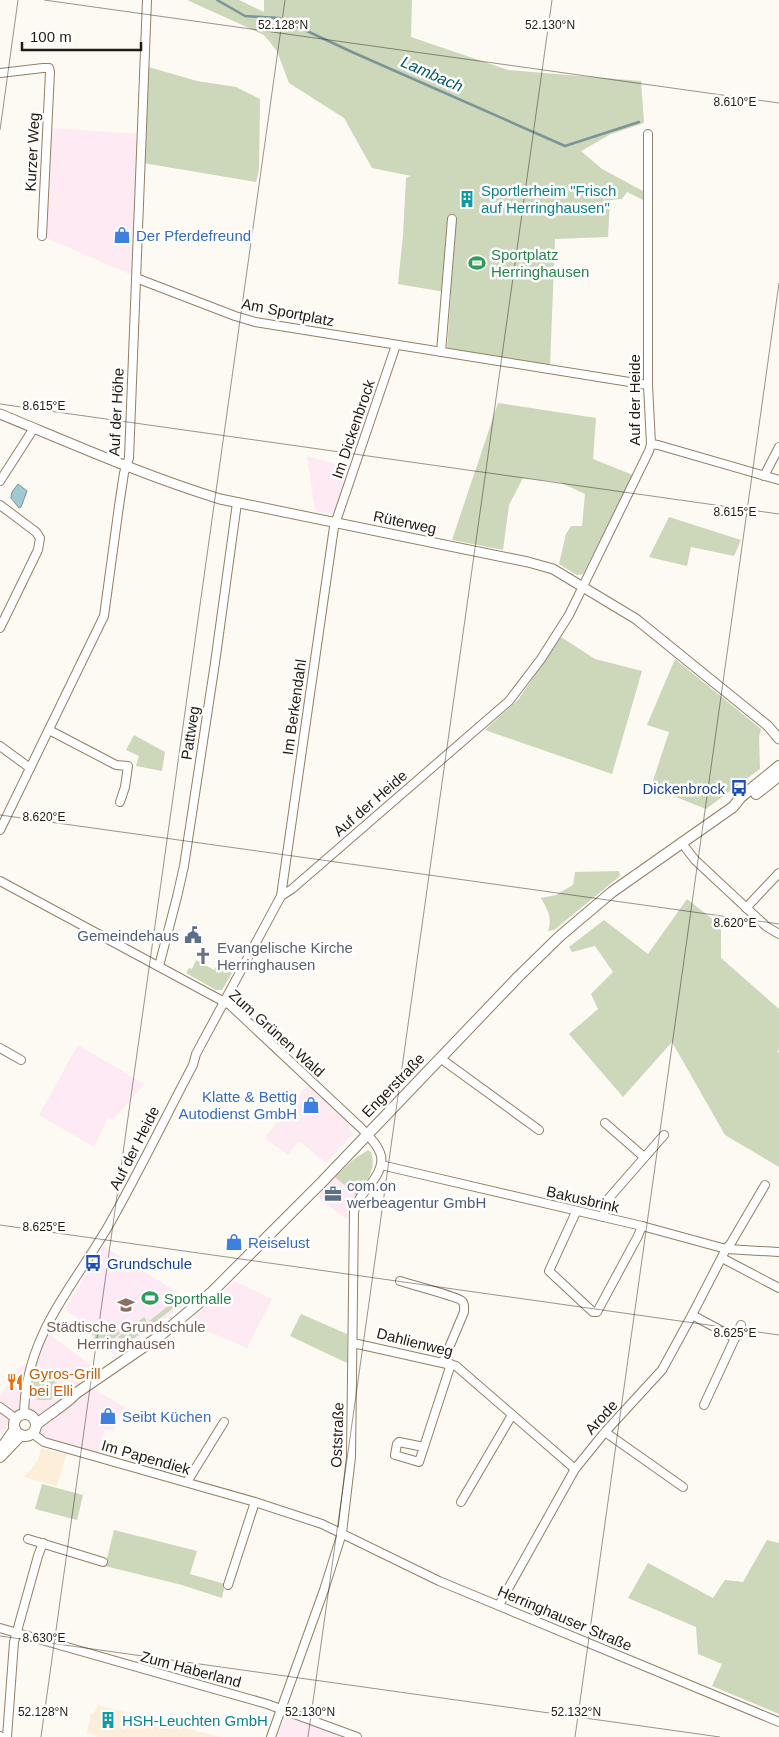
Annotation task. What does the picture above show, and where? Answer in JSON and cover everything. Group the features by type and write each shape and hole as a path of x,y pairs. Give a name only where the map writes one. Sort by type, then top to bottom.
{"main road":[{"name":"Engerstraße","path":"0,1450 25,1425 56,1408 161,1336 196,1307 258,1247 567,929 612,892 737,803 779,766"},
{"name":"Engerstraße","path":"737,803 744,802 779,776"},
{"name":"Engerstraße","path":"0,1457 25,1425"}],"street":[{"name":"Auf der Höhe","path":"0,830 104,616 118,506 129,458 147,0"},
{"name":"Kurzer Weg","path":"0,73 49,68 42,236"},
{"name":"Auf der Heide","path":"25,1425 28,1381 35,1351 43,1331 126,1194 224,1001 281,896 292,889 509,701 542,660 556,638 649,451 651,444 648,385 648,134"},
{"path":"441,352 452,220"},
{"name":"Am Sportplatz","path":"136,278 255,322 648,385"},
{"name":"Im Dickenbrock","path":"336,522 396,345"},
{"name":"Rüterweg","path":"0,414 126,466 197,492 237,503 542,565 553,569 636,619 768,726 779,739"},
{"path":"0,481 34,428"},
{"path":"651,444 779,480"},
{"path":"764,476 779,447"},
{"name":"Pattweg","path":"159,966 184,866 237,503"},
{"path":"0,505 36,532 40,538 38,550 0,628"},
{"name":"Im Berkendahl","path":"281,896 336,522"},
{"name":"Rüterweg","path":"768,726 779,730"},
{"path":"49,730 116,765 128,766 126,788 120,802"},
{"path":"0,746 30,768"},
{"path":"682,842 696,860 767,928 779,934"},
{"path":"746,908 779,873"},
{"name":"Zum Grünen Wald","path":"0,881 230,1005 367,1134"},
{"path":"0,1048 21,1060"},
{"path":"440,1058 539,1130"},
{"path":"605,1122 644,1157"},
{"path":"367,1134 380,1151 382,1166"},
{"path":"603,1217 609,1198 664,1135"},
{"name":"Bakusbrink","path":"382,1166 642,1226 726,1249 779,1252"},
{"name":"Oststraße","path":"271,1737 342,1533 351,1457 354,1212 358,1202 375,1180 382,1166"},
{"name":"Arode","path":"499,1605 575,1469 604,1432 658,1375 692,1316 726,1249 765,1184"},
{"path":"576,1212 574,1220 549,1270 590,1311 597,1312 642,1226"},
{"path":"722,1258 779,1288"},
{"path":"400,1281 455,1296 462,1301 464,1306 464,1312 447,1363 424,1447"},
{"path":"692,1316 735,1338"},
{"path":"704,1405 741,1325"},
{"name":"Dahlienweg","path":"353,1343 456,1366 575,1469"},
{"name":"Im Papendiek","path":"0,1407 44,1442 255,1502 342,1533"},
{"path":"461,1502 512,1415"},
{"path":"187,1482 224,1422"},
{"path":"604,1432 683,1487"},
{"path":"228,1585 255,1502"},
{"name":"Herringhauser Straße","path":"342,1533 439,1581 779,1722"},
{"path":"28,1538 103,1562"},
{"path":"7,1737 16,1632 43,1544"},
{"name":"Zum Haberland","path":"0,1628 281,1709 357,1737"}],"shaded area":[{"path":"49,128 140,134 132,275 44,237"},
{"path":"307,456 352,469 336,515 315,511"},
{"path":"78,1045 144,1084 113,1120 108,1117 94,1147 39,1115"},
{"name":"Klatte & Bettig Autodienst GmbH","path":"308,1084 352,1126 349,1129 353,1134 326,1163 299,1141 288,1155 265,1138"},
{"path":"335,1177 356,1195 349,1205 348,1220 316,1196"},
{"name":"Städtische Grundschule Herringhausen","path":"103,1246 190,1300 115,1355 93,1339 94,1337 73,1323 77,1317 65,1310"},
{"path":"234,1281 272,1299 247,1348 189,1323"},
{"path":"49,1334 96,1369 94,1390 125,1407 123,1415 120,1415 114,1431 105,1429 98,1452 46,1440 42,1437 33,1418 23,1413 16,1413 0,1435 0,1395 18,1368 38,1357"},
{"path":"41,1448 66,1455 57,1486 24,1477 38,1461"},
{"path":"98,1705 220,1737 98,1737 97,1735 87,1733 91,1713 94,1713"},
{"path":"295,1717 342,1735 341,1737 277,1737 284,1720"}],"green space":[{"path":"187,0 239,0 264,12 264,0 412,0 411,37 508,70 641,81 644,123 611,134 581,151 602,169 643,191 643,200 627,192 622,199 610,200 608,237 555,239 550,366 447,349 451,293 398,284 406,178 411,176 372,168 344,118 289,83 277,51 264,35"},
{"path":"145,66 197,81 236,87 260,99 259,170 256,182 143,163"},
{"path":"498,403 596,418 593,459 633,475 583,574 577,575 559,564 566,534 571,526 582,526 585,494 559,482 523,478 509,505 503,550 452,540"},
{"path":"669,517 741,540 734,556 691,547 687,566 649,557"},
{"path":"561,637 595,659 642,671 612,774 485,730 518,700"},
{"path":"675,659 761,729 759,737 760,769 706,809 651,787 669,732 647,725"},
{"path":"134,735 165,752 162,771 136,766 139,756 126,750"},
{"path":"619,871 620,876 554,930 548,931 550,918 541,898 556,895 573,885 575,872"},
{"path":"687,899 721,926 721,958 779,1009 779,1049 777,1052 779,1053 779,1167 725,1135 672,1042 623,1097 569,1034 598,1009 591,994 613,972 595,946 572,952 569,947 604,920 648,954"},
{"path":"221,958 236,966 222,990 216,990 186,973 189,968 192,969 196,960 214,970"},
{"path":"368,1150 371,1152 372,1170 356,1195 335,1177 353,1160"},
{"path":"177,1299 180,1303 124,1346 118,1337 144,1317 148,1322"},
{"path":"301,1314 347,1334 347,1363 290,1336"},
{"path":"100,1321 116,1328 120,1333 105,1347 94,1339 95,1336 90,1333"},
{"path":"36,1371 39,1371 67,1390 50,1400 38,1400 34,1394 33,1386"},
{"path":"42,1484 83,1495 77,1520 35,1509"},
{"path":"114,1530 197,1551 190,1574 225,1584 222,1598 182,1585 105,1566"},
{"path":"767,1540 779,1543 779,1714 712,1686 722,1664 698,1654 696,1627 628,1598 648,1563 713,1598 725,1580 743,1582"}],"water":[{"path":"18,484 27,491 19,508 11,498 12,492"}],"waterway":[{"name":"Lambach","path":"217,0 245,16 279,18 565,146 639,122"}],"place":[{"name":"Sportlerheim \"Frisch auf Herringhausen\"","path":"467,199"},
{"name":"Der Pferdefreund","path":"122,235"},
{"name":"Sportplatz Herringhausen","path":"477,263"},
{"name":"Dickenbrock","path":"739,788"},
{"name":"Gemeindehaus","path":"193,935"},
{"name":"Evangelische Kirche Herringhausen","path":"203,956"},
{"name":"Klatte & Bettig Autodienst GmbH","path":"311,1105"},
{"name":"com.on werbeagentur GmbH","path":"333,1194"},
{"name":"Reiselust","path":"234,1242"},
{"name":"Grundschule","path":"93,1263"},
{"name":"Sporthalle","path":"150,1298"},
{"name":"Städtische Grundschule Herringhausen","path":"126,1305"},
{"name":"Gyros-Grill bei Elli","path":"15,1382"},
{"name":"Seibt Küchen","path":"108,1416"},
{"name":"HSH-Leuchten GmbH","path":"108,1720"}]}
